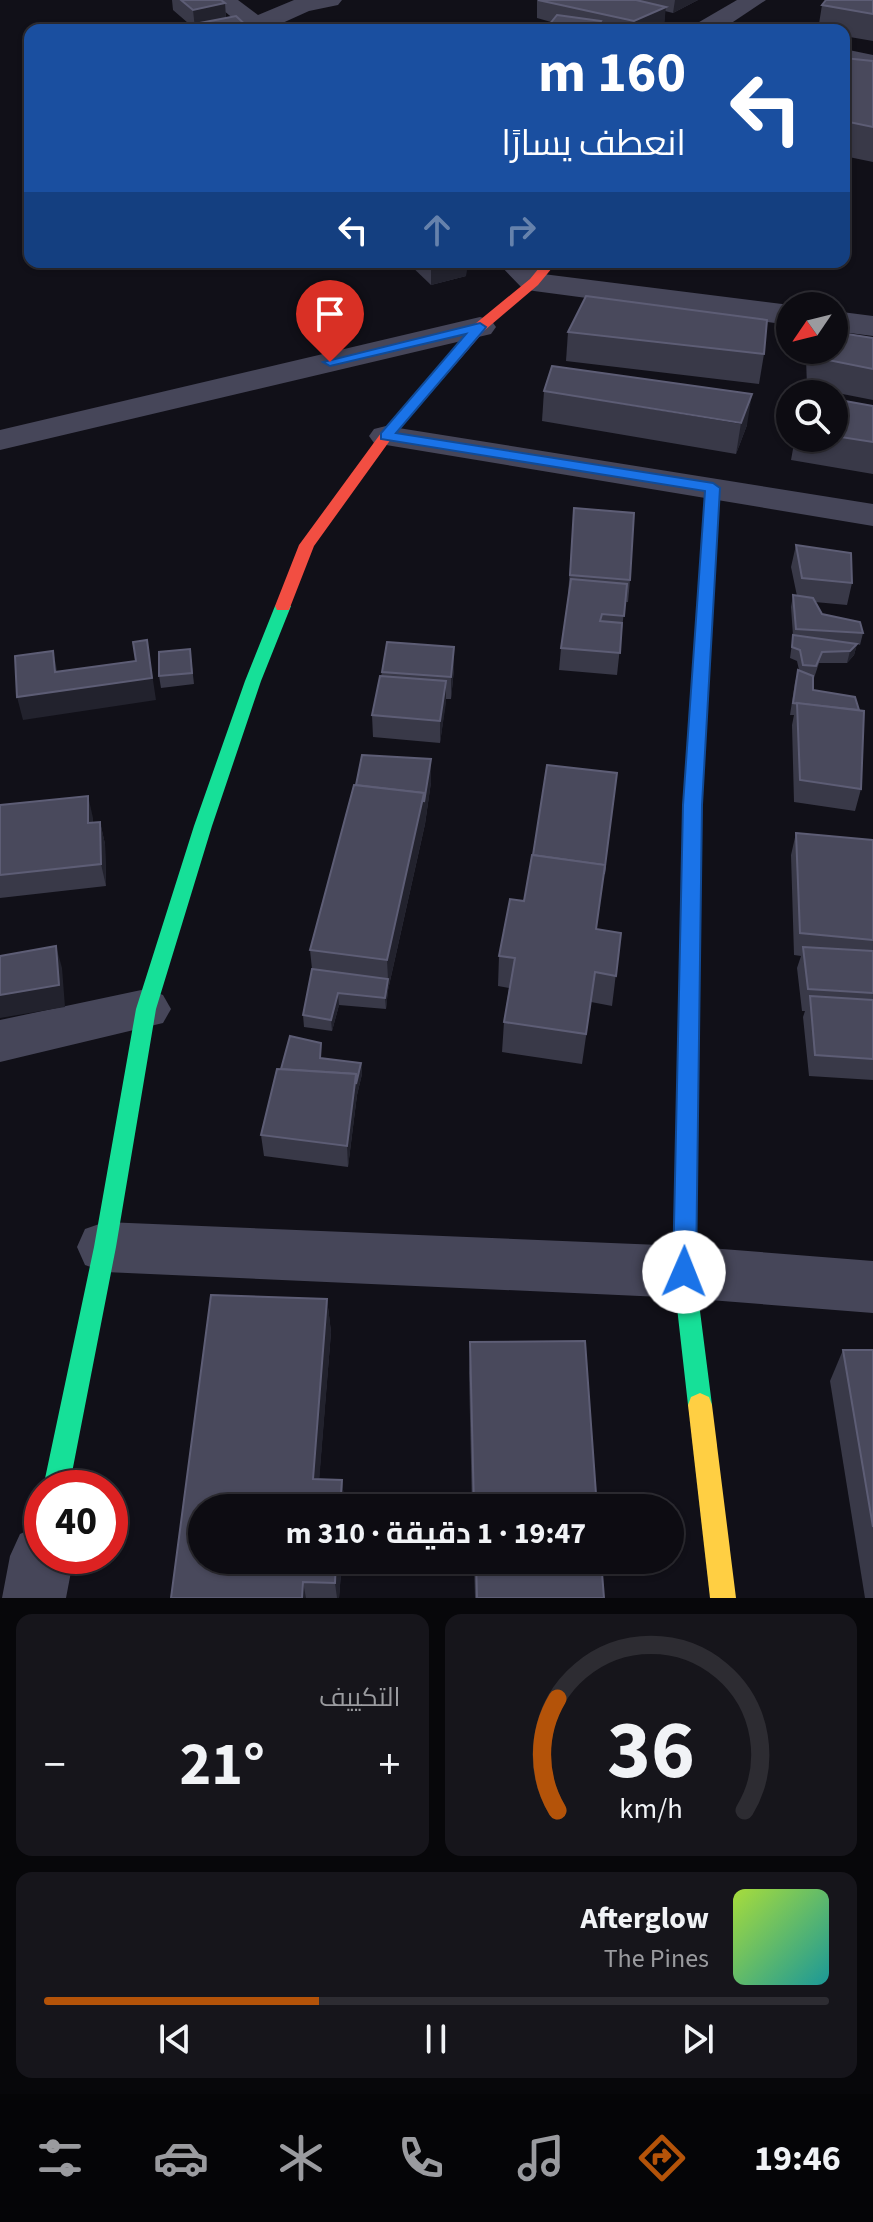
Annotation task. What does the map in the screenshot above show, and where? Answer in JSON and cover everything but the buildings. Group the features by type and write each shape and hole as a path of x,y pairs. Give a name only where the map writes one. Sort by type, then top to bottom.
{"street":[{"path":"223,0 256,24"},
{"path":"265,24 279,13 330,0"},
{"path":"713,24 754,0"},
{"path":"850,58 873,63"},
{"path":"60,1470 105,1247 146,1009 203,826 253,681 307,545 386,436 532,269 776,313"},
{"path":"848,323 873,326"},
{"path":"0,440 480,327"},
{"path":"386,436 873,515"},
{"path":"713,488 693,805 684,1272 723,1598"},
{"path":"0,1041 146,1009"},
{"path":"105,1247 684,1272 873,1287"},
{"path":"34,1598 39,1574"}],"traffic: fast":[{"path":"700,1405 684,1272 693,805 713,488"},
{"path":"60,1470 105,1247 146,1009 203,826 253,681 283,606"}],"traffic: slow":[{"path":"700,1405 723,1598"}],"traffic: jam":[{"path":"283,606 307,545 386,436 480,327 534,282 546,268"}],"route":[{"path":"330,362 480,327 386,436 713,488 693,805 684,1272"}]}
